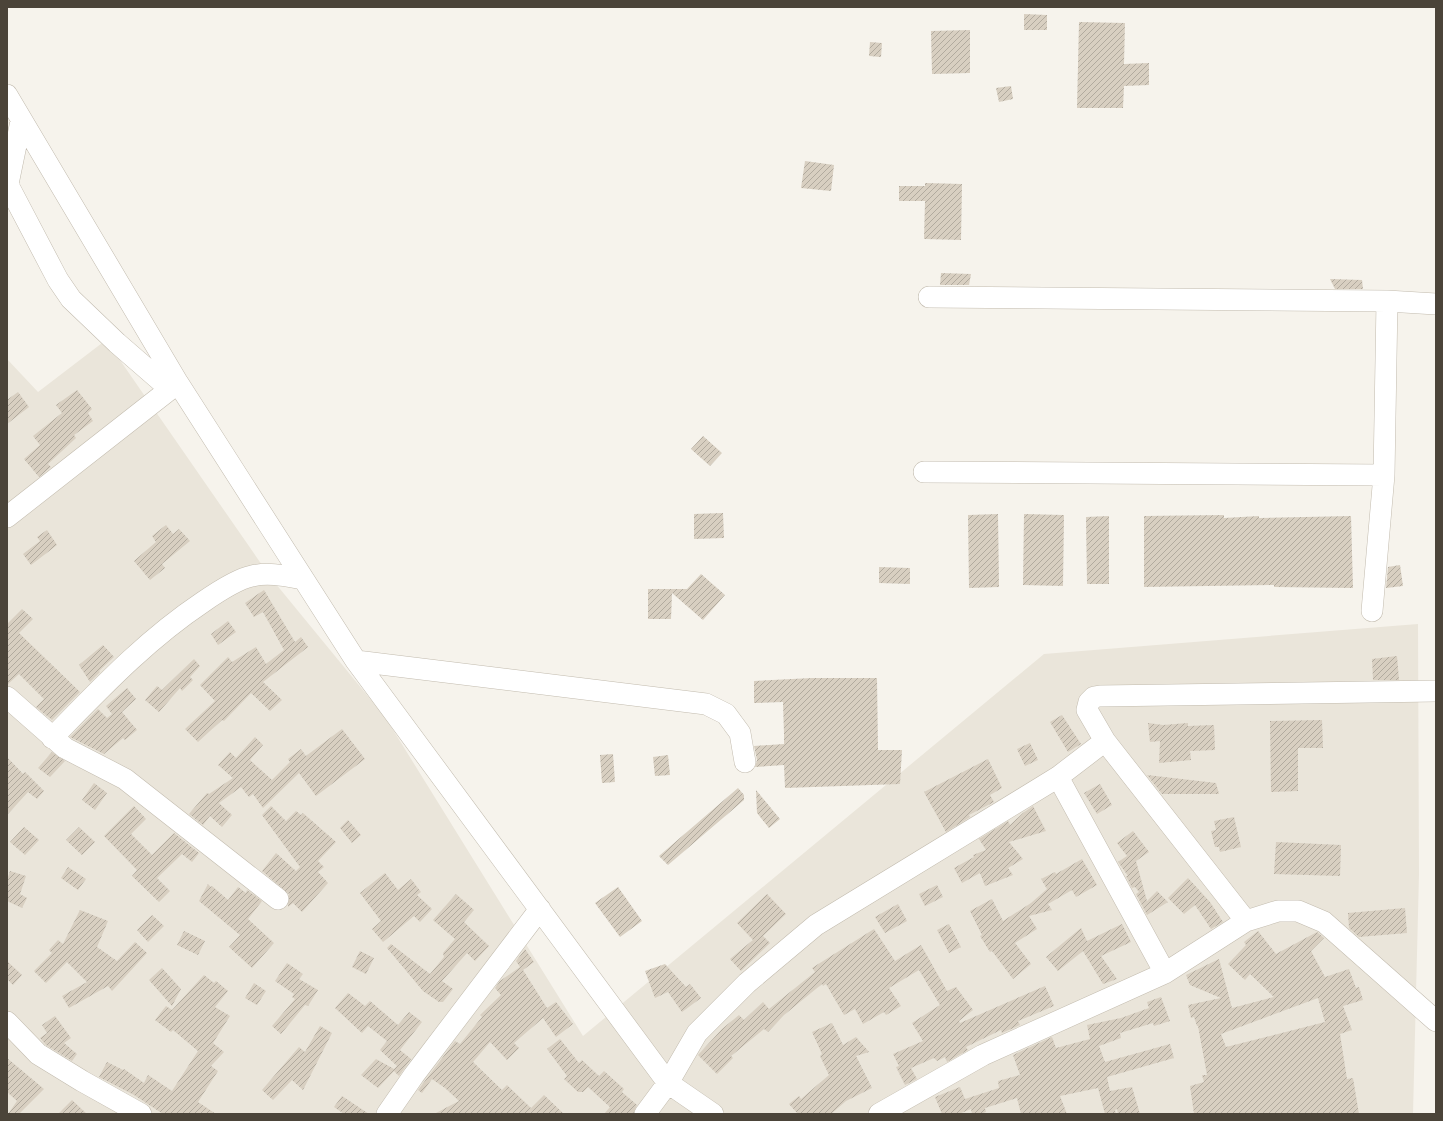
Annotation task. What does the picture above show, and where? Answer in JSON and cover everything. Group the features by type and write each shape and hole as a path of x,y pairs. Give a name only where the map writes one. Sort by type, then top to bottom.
{"street":[{"path":"7,95 14,126 8,183 58,280 71,299 117,343 174,386"},
{"path":"14,126 174,386 356,661 668,1083 713,1114"},
{"path":"929,297 1387,301 1436,304"},
{"path":"1372,611 1384,475 1387,301"},
{"path":"7,517 174,386"},
{"path":"924,472 1384,475"},
{"path":"52,738 124,664 175,620 218,592 251,576 275,575 303,579"},
{"path":"356,661 706,704 726,714 740,733 745,762"},
{"path":"1246,921 1105,740 1087,710 1089,702 1094,697 1436,691"},
{"path":"7,697 65,748 125,779 278,898"},
{"path":"645,1114 668,1083 697,1033 747,983 816,925 1058,777 1105,740"},
{"path":"1058,777 1165,973"},
{"path":"387,1114 414,1074 540,909"},
{"path":"879,1114 983,1056 1165,973 1246,921 1278,911 1298,911 1324,922 1436,1021"},
{"path":"7,1022 38,1054 141,1114"}],"shaded area":[{"path":"106,340 271,578 385,717 583,1036 1044,654 1418,624 1419,874 1413,1114 7,1114 7,359 38,392"}],"building":[{"path":"1024,14 1047,15 1047,30 1024,30"},
{"path":"1079,22 1125,23 1124,64 1149,63 1149,85 1124,86 1123,108 1077,108"},
{"path":"970,30 970,73 932,74 931,31"},
{"path":"870,42 882,43 881,57 869,56"},
{"path":"1011,86 1013,99 999,102 996,88"},
{"path":"805,161 834,165 831,191 801,188"},
{"path":"925,183 962,184 961,240 924,239 925,201 899,201 899,186 925,186"},
{"path":"941,273 971,274 969,285 940,285"},
{"path":"1330,279 1362,280 1363,289 1335,289"},
{"path":"77,390 92,409 88,413 93,421 74,435 76,438 48,464 51,467 39,477 24,459 40,445 33,436 62,413 56,405"},
{"path":"18,392 29,407 7,424 7,400"},
{"path":"703,436 722,453 710,466 691,449"},
{"path":"723,513 724,538 694,539 694,514"},
{"path":"998,514 999,587 969,588 968,515"},
{"path":"1024,514 1064,515 1063,586 1023,585"},
{"path":"1224,515 1224,518 1259,516 1259,518 1351,516 1353,588 1274,587 1274,585 1144,587 1144,516"},
{"path":"1109,516 1109,584 1087,584 1086,517"},
{"path":"166,525 173,534 179,529 190,541 162,564 165,568 150,580 134,561 156,542 152,536"},
{"path":"47,530 57,545 31,565 23,554 40,541 37,537"},
{"path":"1400,565 1403,586 1386,588 1388,567"},
{"path":"879,567 910,568 910,584 879,583"},
{"path":"701,574 725,595 703,620 672,593 671,619 648,619 648,589 687,589"},
{"path":"264,590 295,642 301,637 308,647 263,682 282,700 270,711 251,693 224,721 222,720 198,742 185,729 215,701 200,685 228,657 232,662 256,647 266,664 284,650 263,612 254,617 245,603"},
{"path":"22,609 33,619 19,633 80,692 52,720 36,707 44,699 19,674 7,685 7,621 8,623"},
{"path":"228,621 236,632 218,645 211,634"},
{"path":"103,645 114,657 90,682 79,665"},
{"path":"1397,656 1399,680 1373,680 1372,659"},
{"path":"194,659 200,666 190,677 193,680 182,691 180,688 159,712 145,700 157,686 162,690"},
{"path":"812,678 877,678 878,750 902,750 900,784 785,788 784,765 755,767 757,760 754,746 784,744 784,734 783,702 754,703 754,681"},
{"path":"127,688 136,699 122,712 137,730 125,740 123,738 104,754 70,737 98,709 107,718 112,714 106,706"},
{"path":"1062,715 1081,744 1068,752 1050,722"},
{"path":"1322,720 1323,748 1298,748 1298,791 1271,792 1270,721"},
{"path":"1148,723 1163,725 1188,723 1188,726 1214,725 1215,750 1190,751 1191,760 1159,763 1160,741 1150,742"},
{"path":"342,729 365,759 316,796 299,773 263,808 253,794 249,797 241,787 219,803 232,815 222,827 210,816 203,825 189,814 207,793 209,794 233,778 218,765 230,752 236,758 255,737 263,745 250,760 272,780 290,762 288,759 301,749 306,756"},
{"path":"1030,743 1038,760 1025,766 1017,749"},
{"path":"52,752 65,761 50,777 38,768"},
{"path":"613,754 615,782 602,783 600,755"},
{"path":"668,755 670,775 655,776 653,757"},
{"path":"7,757 23,774 25,772 44,791 37,799 28,792 7,815"},
{"path":"988,759 1002,788 990,795 994,802 969,815 970,817 946,832 924,792"},
{"path":"1147,775 1216,783 1219,794 1162,794"},
{"path":"94,783 107,793 95,810 82,800"},
{"path":"1100,784 1112,805 1097,814 1084,793"},
{"path":"738,788 744,795 744,800 668,865 659,856"},
{"path":"756,790 780,819 769,828 757,813"},
{"path":"134,806 146,819 131,834 152,855 174,833 199,853 192,862 182,854 157,878 170,891 159,902 132,876 137,870 104,836"},
{"path":"271,806 286,821 296,811 301,815 303,813 336,842 318,861 324,867 318,872 328,883 302,912 293,903 288,907 289,894 262,871 276,853 296,871 300,867 262,815"},
{"path":"1033,806 1046,831 1009,842 1023,859 1008,868 1013,875 985,886 980,873 962,883 954,868 974,857 973,855 986,850 979,839 1008,821 1010,825"},
{"path":"1234,817 1241,847 1220,852 1219,847 1215,847 1211,831 1216,830 1214,821"},
{"path":"348,820 361,835 352,843 340,828"},
{"path":"24,827 39,840 25,855 10,842"},
{"path":"79,827 95,842 82,855 66,840"},
{"path":"1133,831 1149,852 1136,861 1147,901 1157,891 1168,902 1147,915 1136,894 1139,892 1135,887 1132,888 1126,876 1128,876 1118,862 1127,856 1117,843"},
{"path":"1276,842 1341,845 1340,876 1274,874"},
{"path":"1082,859 1097,885 1076,897 1072,890 1048,904 1052,910 1029,916 1037,929 1015,943 1031,964 1013,979 992,951 990,952 980,936 982,935 970,911 992,899 1003,921 1031,903 1047,889 1041,879 1055,872 1056,874"},
{"path":"68,867 86,879 78,890 61,878"},
{"path":"10,871 26,876 20,894 27,898 22,908 7,901 7,880"},
{"path":"385,873 398,890 411,879 421,892 417,895 432,909 420,922 414,916 383,942 372,929 381,921 360,893"},
{"path":"1188,878 1210,902 1223,922 1211,929 1195,905 1184,914 1168,898"},
{"path":"208,884 228,900 238,887 246,893 247,890 262,901 248,919 274,943 252,968 229,947 240,935 199,901"},
{"path":"937,885 943,897 925,906 919,894"},
{"path":"618,887 642,921 620,937 595,903"},
{"path":"456,894 474,910 464,922 489,946 475,961 467,953 442,981 453,989 443,1002 439,1002 423,991 387,948 391,944 430,974 444,957 443,953 455,939 433,920"},
{"path":"767,894 786,914 763,936 770,943 741,971 730,959 753,940 737,923"},
{"path":"898,904 907,921 885,933 875,917"},
{"path":"1405,908 1407,933 1359,937 1349,928 1348,913"},
{"path":"80,910 108,921 97,947 117,961 135,942 147,953 112,991 108,986 69,1008 62,996 87,982 67,962 46,983 34,971 52,953 49,950 58,940 63,944"},
{"path":"152,915 164,926 148,942 137,930"},
{"path":"949,924 961,947 949,953 937,930"},
{"path":"1122,924 1131,942 1101,956 1117,979 1103,984 1083,951 1058,971 1046,957 1081,928 1087,941"},
{"path":"874,929 895,961 921,945 947,991 956,987 973,1010 959,1021 960,1023 1045,986 1054,1006 1018,1021 1020,1025 1002,1033 1001,1030 966,1047 968,1050 947,1062 945,1057 937,1061 934,1058 911,1068 917,1079 905,1085 896,1067 899,1066 893,1054 923,1041 912,1023 940,1005 919,970 889,988 901,1006 886,1015 884,1012 863,1024 855,1009 844,1015 826,984 823,986 822,984 784,1015 768,1032 764,1029 731,1056 733,1058 717,1074 698,1055 722,1029 739,1015 744,1020 763,1002 769,1009 815,972 812,968"},
{"path":"184,931 205,941 198,955 177,945"},
{"path":"1258,931 1276,954 1317,932 1324,938 1311,951 1325,977 1349,969 1356,988 1359,987 1363,1000 1343,1006 1352,1030 1340,1034 1347,1079 1353,1078 1359,1114 1194,1114 1190,1086 1204,1082 1202,1075 1207,1075 1198,1026 1194,1017 1191,1018 1188,1005 1221,998 1190,985 1186,975 1219,959 1232,1008 1274,997 1250,974 1245,980 1228,964 1246,945 1244,942","holes":["1318,998 1325,1022 1226,1047 1221,1034"]},
{"path":"525,949 534,962 523,970 547,1008 556,1002 573,1024 556,1037 543,1018 514,1043 519,1048 507,1060 490,1042 473,1062 502,1090 507,1085 531,1108 544,1095 564,1114 434,1114 459,1101 445,1088 432,1079 422,1093 418,1090 455,1041 460,1044 482,1017 480,1015 501,995 495,988 500,981 520,967 516,961"},
{"path":"360,951 374,958 366,974 352,967"},
{"path":"7,961 22,975 13,985 7,979"},
{"path":"287,963 303,974 299,979 318,990 308,1006 305,1005 281,1034 272,1026 295,999 292,997 294,994 275,981"},
{"path":"665,964 686,987 690,984 701,998 682,1012 668,992 655,998 645,971"},
{"path":"162,968 181,989 172,1006 149,980"},
{"path":"204,975 214,983 216,981 228,991 215,1007 230,1016 213,1043 224,1052 211,1066 218,1071 198,1102 216,1114 163,1114 134,1095 99,1077 107,1062 123,1070 124,1069 144,1083 148,1075 172,1091 198,1051 173,1030 171,1032 155,1020 166,1006 172,1010"},
{"path":"254,983 266,991 257,1005 245,998"},
{"path":"348,993 365,1006 370,1001 398,1025 409,1012 422,1022 400,1050 411,1059 399,1076 394,1071 378,1088 361,1075 376,1059 394,1069 397,1066 380,1050 387,1041 368,1026 362,1033 335,1008"},
{"path":"1161,997 1170,1021 1154,1026 1153,1023 1120,1033 1121,1038 1099,1046 1105,1062 1170,1044 1174,1058 1107,1077 1110,1091 1132,1087 1140,1114 1118,1114 1117,1109 1115,1110 1116,1114 1105,1114 1098,1088 1060,1096 1067,1114 1021,1114 1017,1098 985,1108 986,1112 980,1114 972,1114 971,1109 959,1114 942,1114 935,1097 960,1087 965,1099 999,1088 998,1081 1020,1075 1013,1055 1052,1037 1056,1048 1090,1039 1087,1025 1121,1018 1149,1008 1147,1002"},
{"path":"55,1016 71,1038 64,1043 77,1054 72,1061 46,1045 40,1038 47,1033 42,1025"},
{"path":"832,1023 843,1045 856,1037 869,1052 856,1056 872,1088 846,1101 831,1114 798,1114 789,1104 799,1096 801,1099 829,1075 820,1056 822,1054 812,1032"},
{"path":"320,1026 332,1033 303,1090 292,1080 273,1100 262,1090 299,1047 305,1052"},
{"path":"560,1039 579,1063 582,1060 599,1076 604,1071 624,1089 622,1092 637,1105 633,1114 604,1114 610,1107 588,1087 583,1092 578,1092 564,1079 567,1076 547,1049"},
{"path":"7,1058 44,1089 19,1114 8,1114 17,1101 7,1092"},
{"path":"342,1096 369,1114 344,1114 334,1107"},
{"path":"72,1100 87,1114 58,1114"}]}
